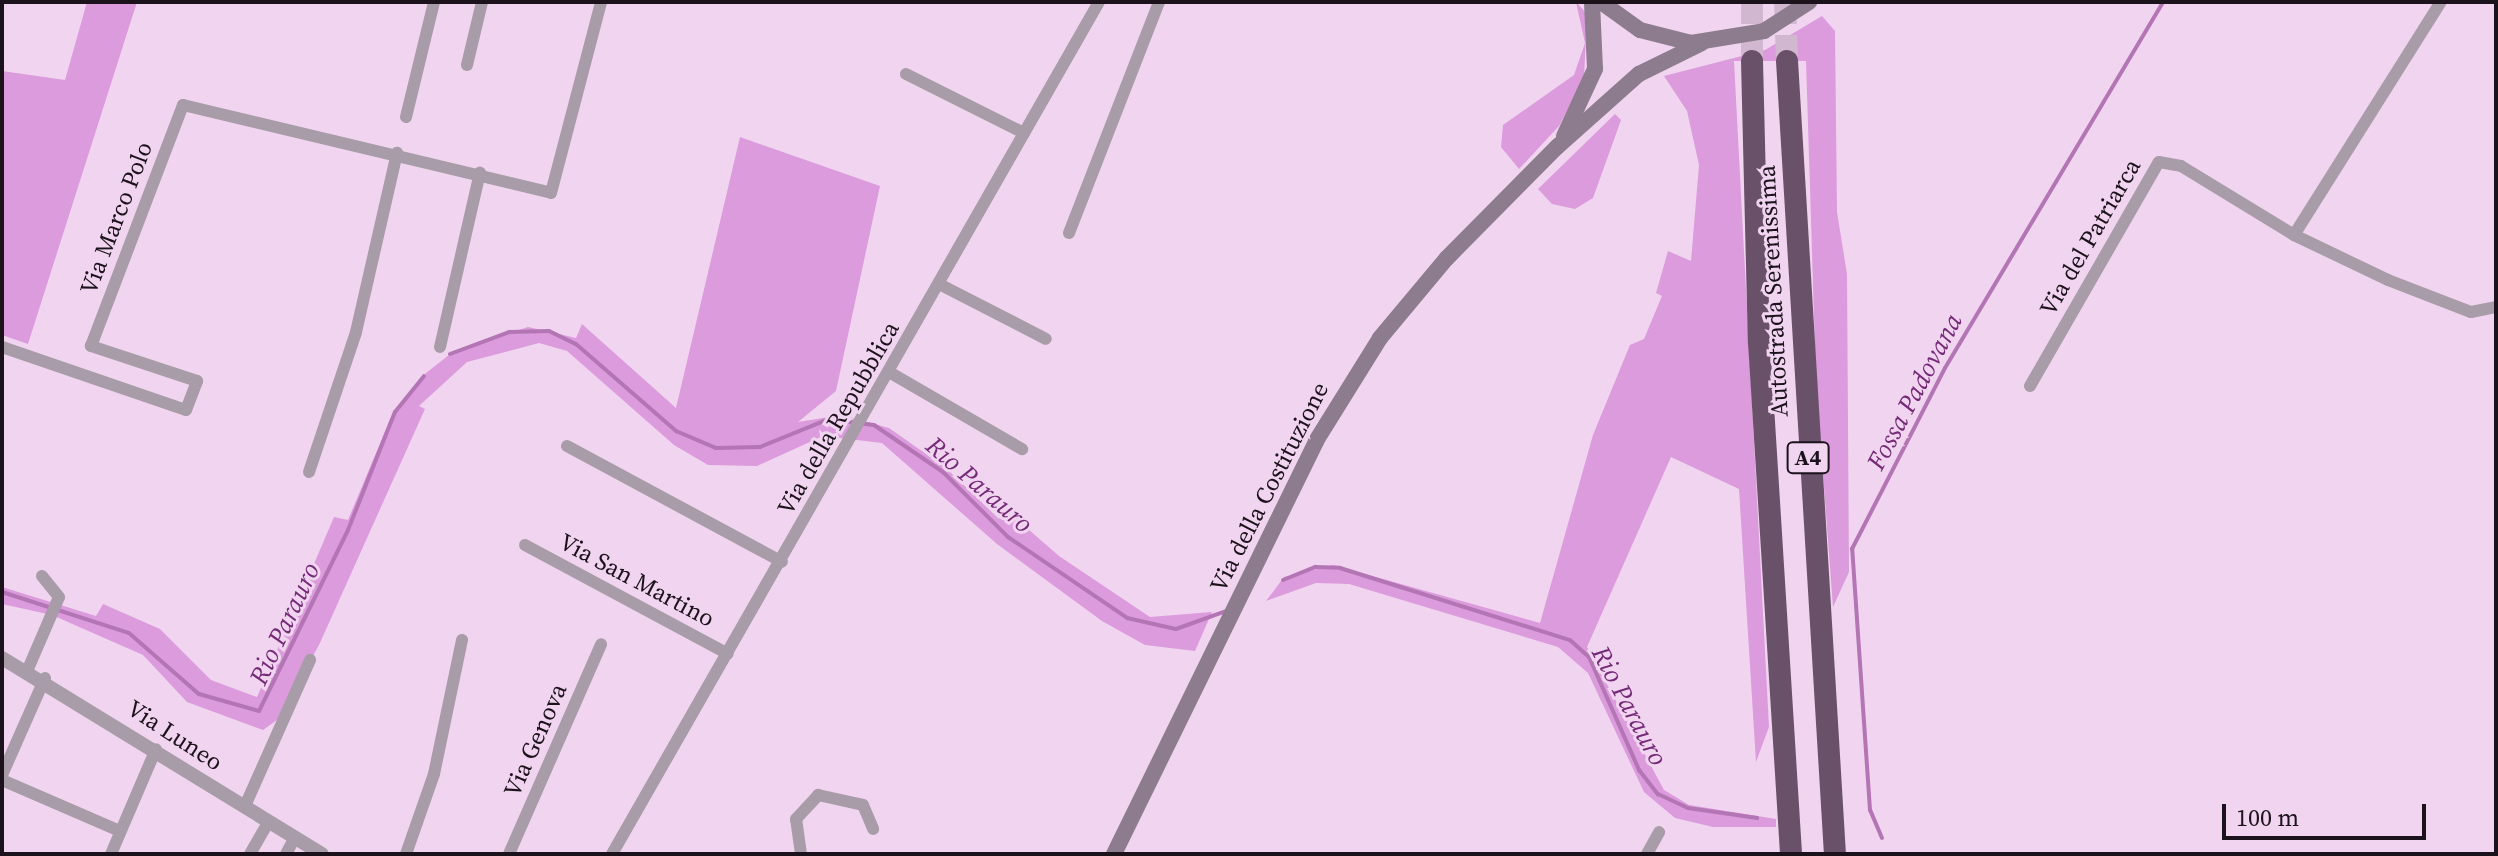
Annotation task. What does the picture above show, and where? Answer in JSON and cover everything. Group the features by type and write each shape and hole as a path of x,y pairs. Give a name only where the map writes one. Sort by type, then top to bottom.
{"highway":[{"name":"Autostrada Serenissima","path":"1752,61 1758,327 1791,854"},
{"name":"Autostrada Serenissima","path":"1787,61 1835,854"}],"main road":[{"path":"1557,147 1595,69 1592,2"},
{"path":"1601,2 1650,34 1702,43"},
{"path":"1557,147 1639,74 1702,43 1764,31 1809,2"},
{"name":"Via della Costituzione","path":"1114,854 1348,387 1411,298 1557,147"}],"street":[{"path":"406,117 434,2"},
{"path":"467,65 482,2"},
{"path":"309,472 356,332 397,153 551,193 601,2"},
{"name":"Via della Repubblica","path":"612,854 782,562 1099,2"},
{"path":"1069,233 1159,2"},
{"path":"2294,235 2441,2"},
{"path":"906,74 1024,133"},
{"name":"Via Marco Polo","path":"80,372 183,105 397,153"},
{"name":"Via del Patriarca","path":"2030,386 2159,162 2181,166 2294,235 2454,307 2496,307"},
{"path":"440,347 480,173"},
{"path":"939,284 1046,339"},
{"path":"2,347 186,410 197,381 91,346"},
{"path":"889,372 1022,449"},
{"path":"567,446 782,562"},
{"name":"Via San Martino","path":"525,545 728,654"},
{"path":"28,669 55,605 42,576"},
{"path":"406,854 434,774 462,640"},
{"name":"Via Genova","path":"509,854 601,644"},
{"name":"Via Luneo","path":"2,658 45,678 322,854"},
{"path":"245,806 310,660"},
{"path":"45,678 2,778 120,831"},
{"path":"111,854 156,749"},
{"path":"801,854 796,819 818,795 863,805 873,829"},
{"path":"250,854 269,821"},
{"path":"1647,854 1659,832"},
{"path":"286,854 295,837"}],"shaded area":[{"path":"87,2 137,2 28,344 2,335 2,71 65,80"},
{"path":"1576,2 1587,14 1584,78 1559,126 1519,169 1501,147 1503,125 1574,75 1585,43"},
{"path":"1822,16 1835,31 1837,212 1847,274 1849,572 1833,607 1816,380 1806,61 1734,61 1769,727 1756,762 1739,489 1671,457 1587,647 1664,790 1689,805 1776,819 1776,827 1713,827 1675,818 1644,792 1588,673 1558,647 1349,584 1316,583 1266,601 1284,577 1333,565 1540,623 1593,435 1630,345 1644,339 1662,296 1656,293 1668,251 1691,261 1699,165 1687,111 1664,76 1765,50"},
{"path":"1615,114 1621,120 1593,198 1575,209 1552,204 1538,189"},
{"path":"740,137 880,186 836,391 798,422 842,415 889,428 946,468 999,519 1004,508 1059,556 1150,617 1212,612 1195,651 1145,645 1102,621 997,544 882,443 823,436 757,466 708,465 674,445 567,351 539,343 467,362 419,406 425,409 319,645 277,720 263,730 187,702 143,655 52,615 2,604 2,587 96,616 103,604 160,629 211,680 257,697 334,517 348,520 391,417 421,377 454,351 528,327 576,338 582,324 676,408"}],"waterway":[{"name":"Fossa Padovana","path":"1882,838 1870,810 1852,549 1945,368 2163,2"},
{"name":"Rio Parauro","path":"450,354 509,332 549,331 576,344 676,431 716,448 760,447 829,419 874,425 943,472 1008,537 1127,618 1176,629 1226,611"},
{"name":"Rio Parauro","path":"2,592 129,633 199,694 259,711 348,530 395,412 424,376"},
{"name":"Rio Parauro","path":"1283,580 1315,567 1340,568 1570,640 1589,657 1639,770 1658,794 1688,808 1757,818"}],"tunnel":[{"path":"1752,2 1752,61"},
{"path":"1785,2 1787,61"}]}
